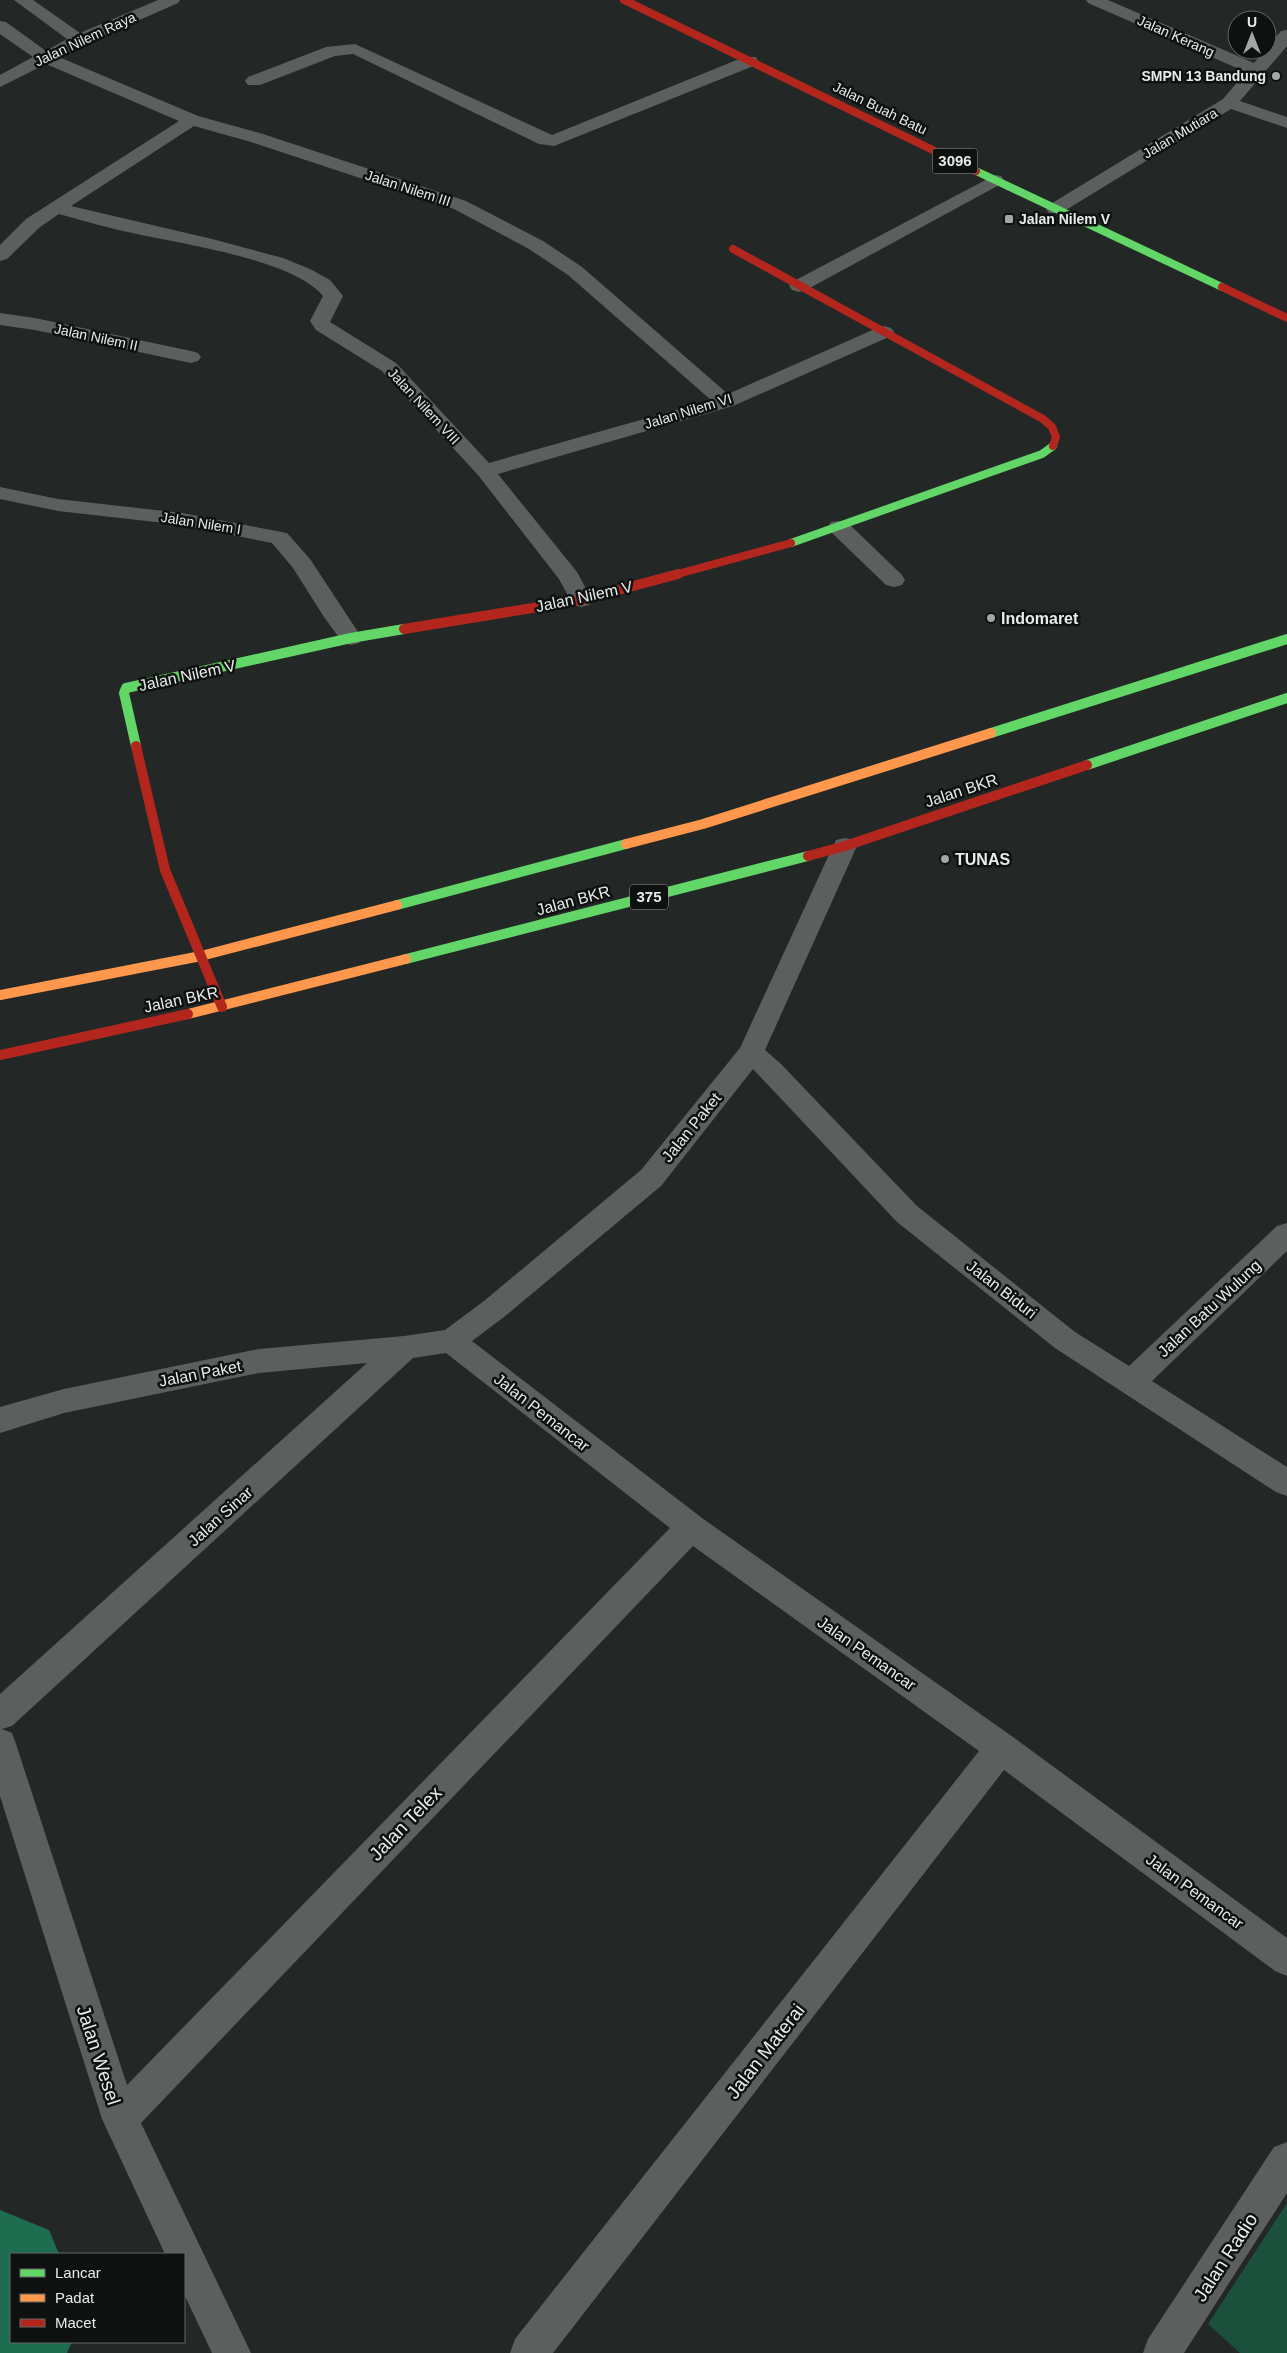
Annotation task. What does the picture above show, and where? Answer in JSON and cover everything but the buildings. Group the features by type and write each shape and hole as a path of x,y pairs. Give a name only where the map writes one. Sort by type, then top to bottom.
{"main road":[{"name":"Jalan Buah Batu","path":"624,0 1055,209 1287,318"},
{"name":"Jalan Nilem V","path":"222,1008 165,870 124,691 126,688 351,638 581,600 784,546 1042,454 1054,445 1056,437 1052,427 1043,419 733,249"},
{"path":"0,995 201,956 703,824 1287,639"},
{"name":"Jalan BKR","path":"0,1055 222,1008 845,846 1287,698"}],"street":[{"path":"22,0 79,40"},
{"name":"Jalan Nilem Raya","path":"0,82 79,40 172,0"},
{"name":"Jalan Kerang","path":"1094,0 1258,71"},
{"name":"Jalan Nilem III","path":"0,26 44,57 192,120 257,138 460,205 536,245 575,271 726,402"},
{"name":"Jalan Mutiara","path":"1055,209 1229,103 1287,35"},
{"path":"254,81 332,51 355,49 545,140 554,141 687,84 750,61"},
{"path":"1229,103 1287,123"},
{"path":"0,255 33,223 192,120"},
{"path":"799,286 995,180"},
{"name":"Jalan Nilem VIII","path":"56,208 136,229 216,244 284,265 323,282 332,291 333,296 322,315 320,321 323,326 389,366 485,471 569,577 581,600"},
{"name":"Jalan Nilem II","path":"0,320 35,324 192,357"},
{"name":"Jalan Nilem VI","path":"485,471 726,402 884,332"},
{"name":"Jalan Nilem I","path":"0,493 58,505 182,519 279,538 302,564 335,617 351,638"},
{"path":"839,526 894,580"},
{"name":"Jalan Paket","path":"451,1341 494,1309 651,1178 751,1053 845,846"},
{"name":"Jalan Biduri","path":"751,1053 772,1071 907,1214 1064,1340 1287,1483"},
{"name":"Jalan Batu Wulung","path":"1131,1382 1287,1234"},
{"path":"404,1348 420,1344 451,1341"},
{"name":"Jalan Pemancar","path":"451,1341 691,1527 1001,1748 1287,1959"},
{"name":"Jalan Paket","path":"0,1420 64,1401 259,1361 404,1348"},
{"name":"Jalan Sinar","path":"0,1715 404,1348"},
{"name":"Jalan Telex","path":"120,2119 691,1527"},
{"name":"Jalan Wesel","path":"0,1744 120,2119 184,2253"},
{"name":"Jalan Materai","path":"529,2353 1001,1748"},
{"name":"Jalan Radio","path":"1162,2353 1287,2160"},
{"name":"Jalan Wesel","path":"185,2255 232,2353"}],"green space":[{"path":"1287,2203 1287,2353 1240,2353 1208,2324"}],"waterway":[{"path":"0,2279 10,2316"}],"traffic: fast":[{"path":"976,171 1222,287"},
{"path":"791,543 1042,454 1053,446"},
{"path":"136,746 124,693 126,688 351,638 404,629"},
{"path":"991,733 1287,639"},
{"path":"1087,765 1287,698"},
{"path":"397,905 626,844"},
{"path":"406,959 808,856"}],"traffic: slow":[{"path":"626,844 703,824 991,733"},
{"path":"0,995 201,956 397,905"},
{"path":"188,1014 406,959"}],"traffic: jam":[{"path":"624,0 976,171"},
{"path":"733,249 1043,419 1052,427 1056,437 1053,446"},
{"path":"1222,287 1287,318"},
{"path":"404,629 581,600 791,543"},
{"path":"136,746 165,870 222,1007"},
{"path":"808,856 845,846 1087,765"},
{"path":"0,1055 188,1014"}],"place":[{"name":"SMPN 13 Bandung","path":"1276,76"},
{"name":"Jalan Nilem V","path":"1009,219"},
{"name":"Indomaret","path":"991,618"},
{"name":"TUNAS","path":"945,859"}]}
